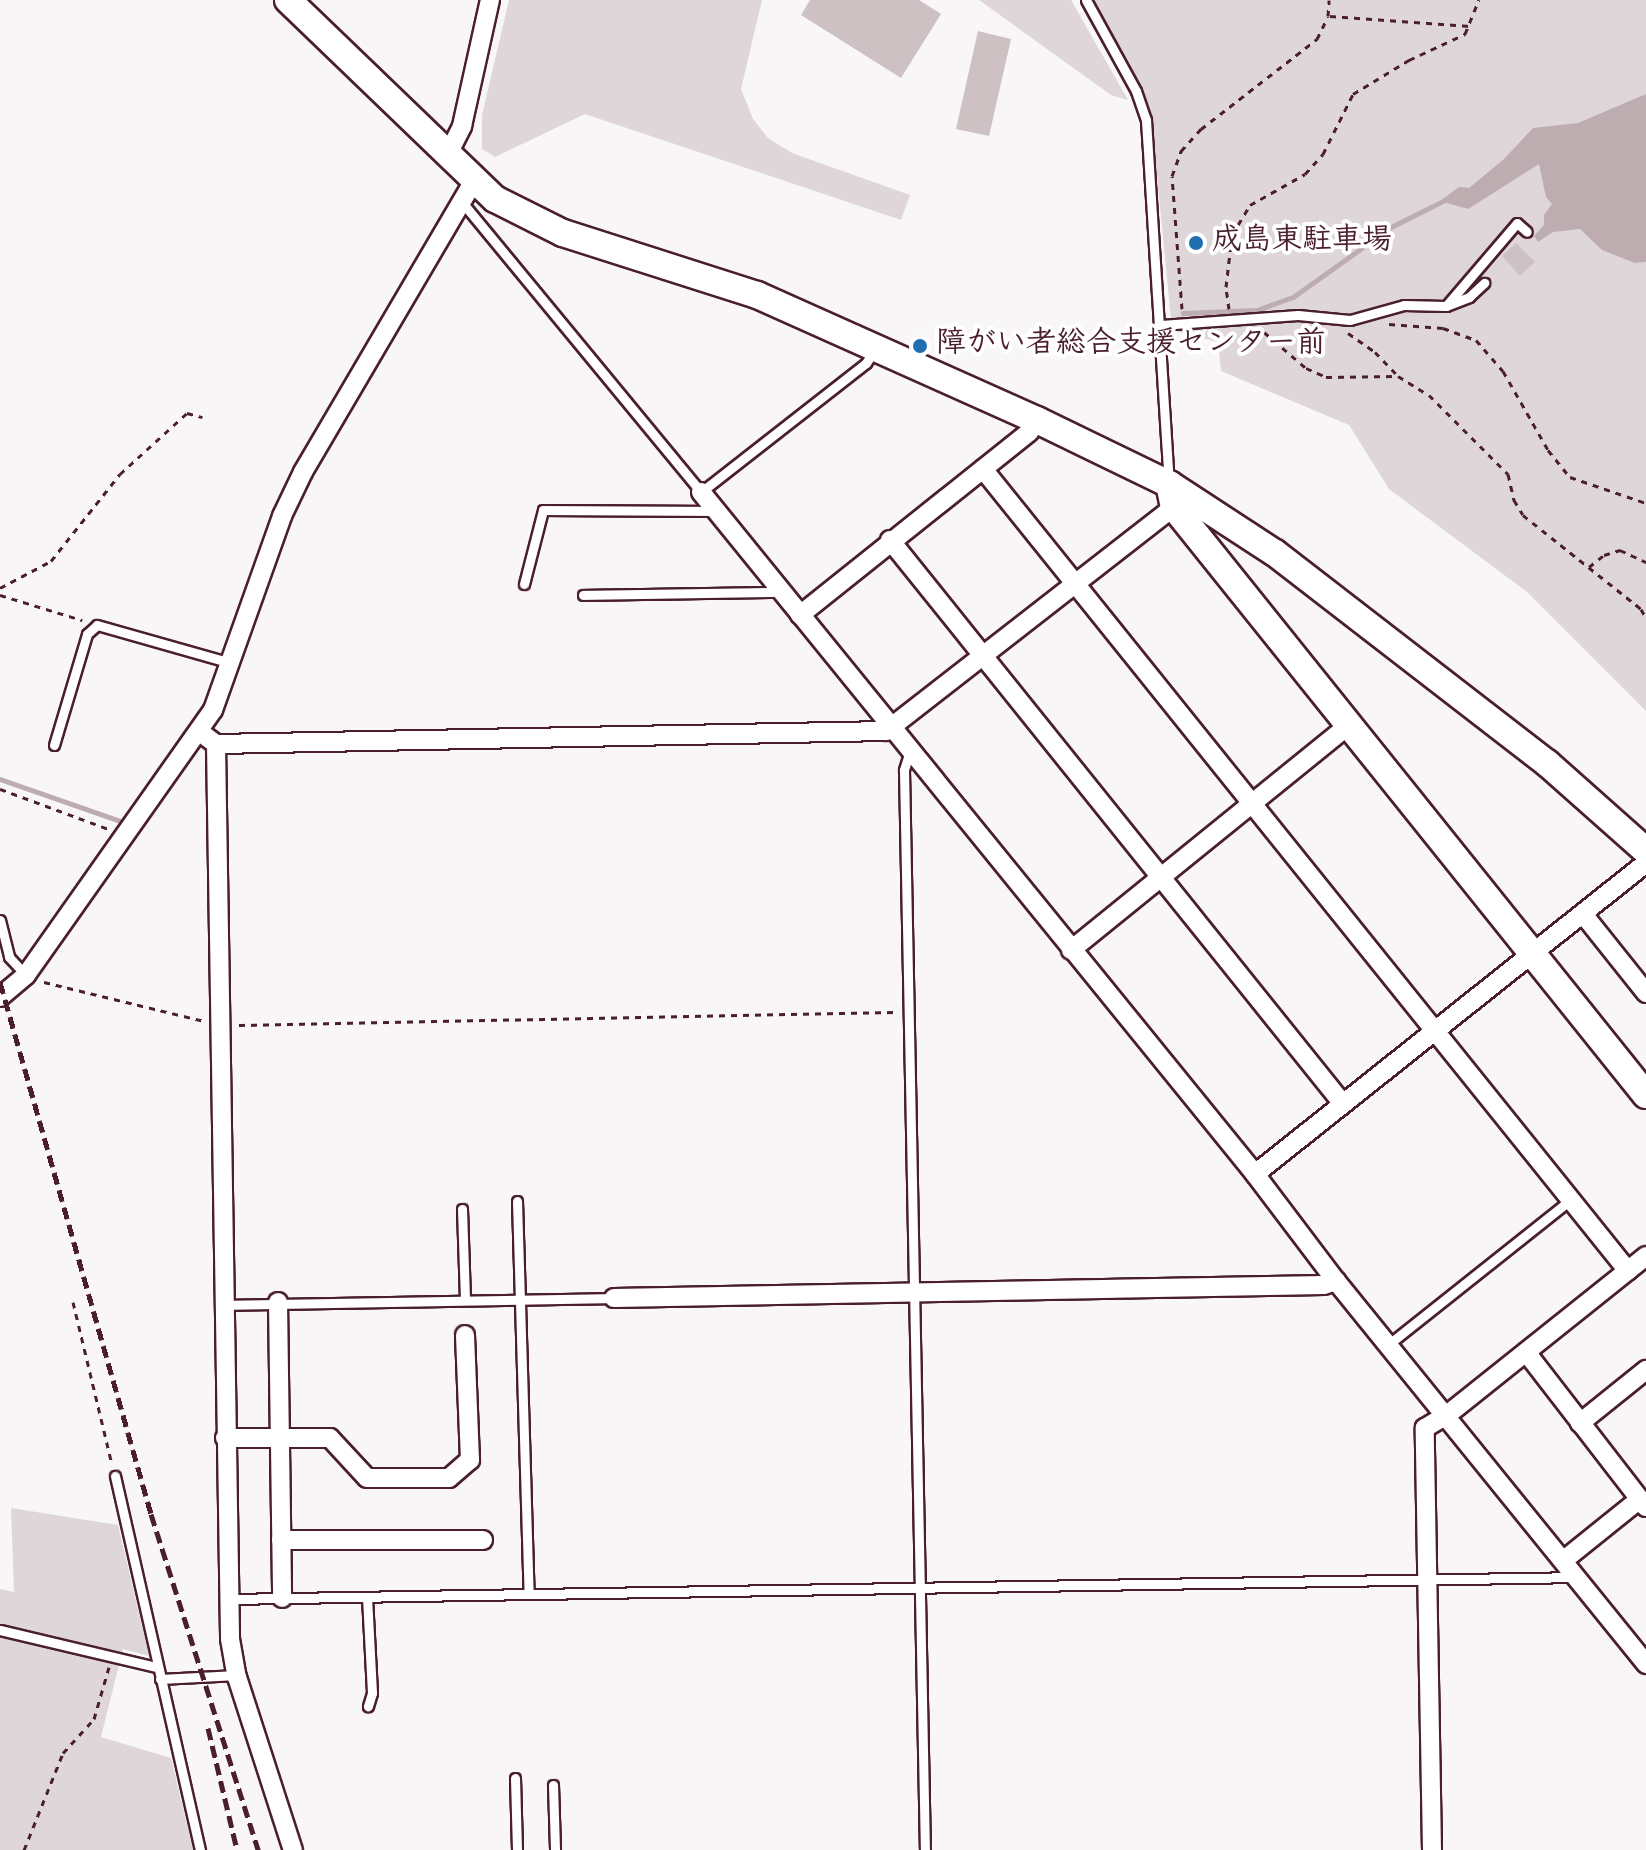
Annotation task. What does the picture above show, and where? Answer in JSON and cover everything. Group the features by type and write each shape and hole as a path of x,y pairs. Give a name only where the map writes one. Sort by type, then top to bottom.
{"street":[{"path":"288,0 447,156 468,192 553,229 719,281 877,346 1037,420 1275,553 1547,763 1646,851"},
{"path":"447,156 462,126 490,0"},
{"path":"0,997 26,975 213,710 282,516 303,472 468,192"},
{"path":"800,615 890,540 1029,432 1037,420"},
{"path":"983,469 1628,1271"},
{"path":"701,492 1255,1174 1336,1281 1646,1664"},
{"path":"200,732 216,744 893,729 1076,585 1171,496"},
{"path":"1171,496 1349,725 1646,1095"},
{"path":"890,540 1343,1104"},
{"path":"1071,950 1349,725"},
{"path":"216,744 227,1599 237,1675 293,1850"},
{"path":"1255,1174 1646,863"},
{"path":"1583,914 1646,993"},
{"path":"1432,1850 1425,1428 1447,1415 1646,1256"},
{"path":"614,1298 1324,1285 1336,1281"},
{"path":"278,1302 282,1598"},
{"path":"225,1438 330,1438 367,1478 449,1478 470,1460 465,1335"},
{"path":"1526,1352 1639,1498"},
{"path":"1580,1423 1646,1370"},
{"path":"1564,1560 1639,1498 1646,1475"},
{"path":"281,1540 483,1540"}],"lane":[{"path":"1086,0 1136,91 1146,120 1171,496"},
{"path":"468,192 701,492 866,363 877,346"},
{"path":"1446,306 1517,223 1527,232"},
{"path":"1161,325 1298,315 1350,320 1404,305 1446,306 1469,297 1484,283"},
{"path":"524,584 543,510 716,511"},
{"path":"583,595 781,592"},
{"path":"54,745 87,634 97,625 231,663"},
{"path":"911,749 904,770 925,1850"},
{"path":"0,920 9,957 26,975"},
{"path":"1389,1344 1571,1199"},
{"path":"517,1201 529,1594"},
{"path":"462,1209 465,1299"},
{"path":"223,1305 614,1298"},
{"path":"115,1476 200,1850"},
{"path":"227,1599 1577,1577"},
{"path":"367,1597 372,1693 368,1706"},
{"path":"0,1630 157,1667"},
{"path":"160,1679 237,1675"},
{"path":"515,1778 517,1850"},
{"path":"553,1785 555,1850"}],"path":[{"path":"1183,313 1172,176 1181,151 1201,129 1297,58 1317,39 1328,16 1329,0"},
{"path":"1230,320 1226,287 1232,235 1250,205 1305,174 1323,154 1353,94 1409,60 1465,34 1479,0"},
{"path":"1328,16 1470,26"},
{"path":"1249,319 1306,368 1326,377 1398,376"},
{"path":"1335,319 1398,376 1429,395 1468,438 1493,457 1508,474 1514,500 1523,515 1641,609 1646,618"},
{"path":"1350,320 1443,328 1476,340 1503,371 1548,450 1570,477 1646,503"},
{"path":"0,588 51,561 120,474 187,413 202,417"},
{"path":"1589,567 1604,555 1620,550 1646,562"},
{"path":"0,595 97,625"},
{"path":"0,789 123,837"},
{"path":"26,975 218,1025 909,1012"},
{"path":"73,1302 115,1476"},
{"path":"24,1850 63,1753 94,1719 112,1656"}],"shaded area":[{"path":"509,0 762,0 741,89 753,119 768,138 792,153 910,195 901,220 585,114 495,157 482,149 482,115"},
{"path":"979,0 1071,0 1128,100 1111,95"},
{"path":"1092,0 1646,0 1646,711 1527,592 1389,489 1349,425 1221,371 1218,342 1172,330 1152,123 1144,94"},
{"path":"1646,94 1646,262 1635,263 1602,250 1580,229 1553,232 1538,242 1534,236 1544,225 1544,215 1552,204 1546,197 1539,164 1468,209 1440,201 1459,187 1469,188 1504,159 1533,128 1578,123"},
{"path":"11,1508 118,1525 149,1656 123,1649 101,1737 171,1758 193,1850 0,1850 0,1589 14,1592"}],"building":[{"path":"810,0 919,0 941,14 901,78 801,15"},
{"path":"978,31 1011,39 989,136 956,129"},
{"path":"1516,243 1535,262 1520,276 1502,256"}],"waterway":[{"path":"1183,313 1257,310 1293,297 1391,227 1445,200"},
{"path":"0,779 120,821"}],"railway":[{"path":"0,982 151,1514 258,1850"},
{"path":"208,1728 237,1850"}],"place":[{"name":"成島東駐車場","path":"1196,243"},
{"name":"障がい者総合支援センター前","path":"920,346"}]}
